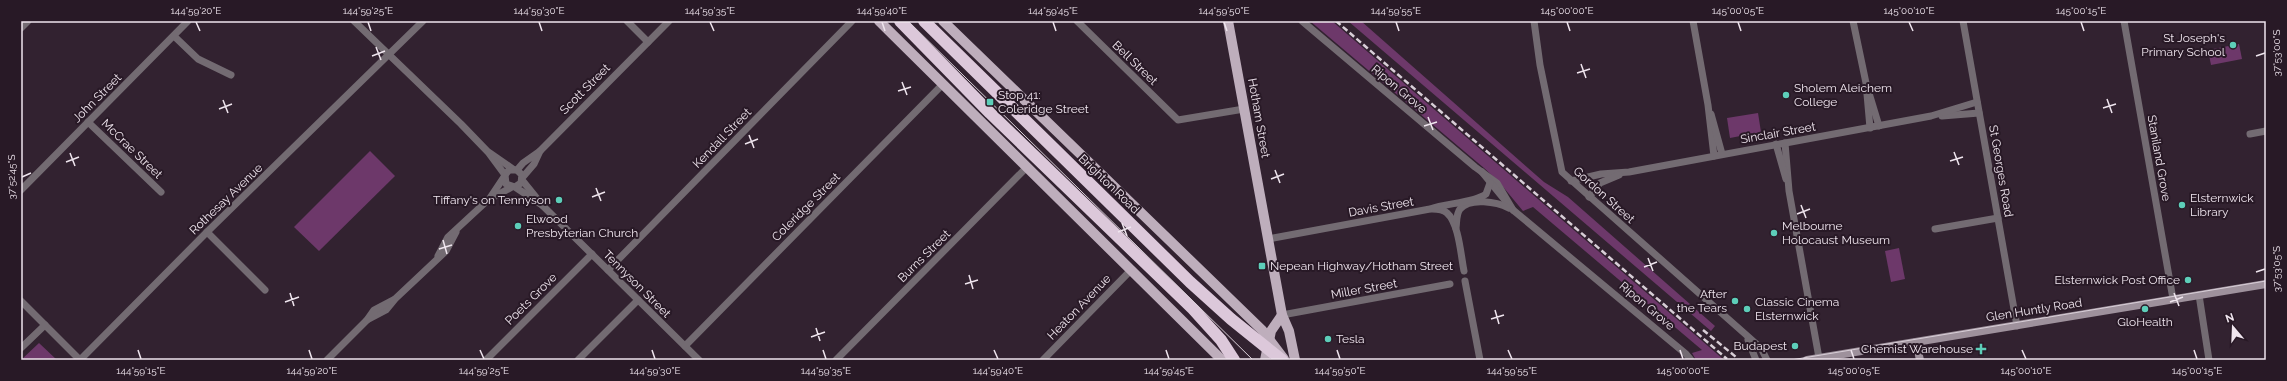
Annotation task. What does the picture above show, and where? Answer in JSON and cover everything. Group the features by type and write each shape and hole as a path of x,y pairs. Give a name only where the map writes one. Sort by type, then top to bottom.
{"highway":[{"path":"900,21 990,112 1203,319 1229,351 1234,360"},
{"name":"Brighton Road","path":"924,21 1199,291 1267,350 1282,360"},
{"path":"1078,196 1090,184"}],"main road":[{"path":"879,21 1222,360"},
{"name":"Brighton Road","path":"943,21 1026,101 1267,350 1285,360"},
{"name":"Hotham Street","path":"1228,21 1282,315 1289,331 1295,360"},
{"path":"910,31 919,61"},
{"path":"1026,101 1030,125"},
{"path":"1050,190 1075,198 1078,196"},
{"path":"1267,350 1274,325 1282,315"}],"street":[{"path":"21,28 28,21"},
{"name":"John Street","path":"21,190 188,21"},
{"path":"354,21 389,56 444,106 488,152 515,169"},
{"name":"Rothesay Avenue","path":"80,360 207,232 424,21"},
{"path":"627,21 648,42"},
{"name":"Scott Street","path":"488,200 514,187 534,164 540,151 669,21"},
{"name":"Kendall Street","path":"608,270 852,21"},
{"name":"Bell Street","path":"1077,21 1178,120 1244,109"},
{"name":"Ripon Grove","path":"1302,21 1497,183 1514,210"},
{"name":"Gordon Street","path":"1534,21 1540,65 1562,172 1570,181 1746,336 1763,349 1767,360"},
{"path":"1693,21 1708,105 1714,156"},
{"path":"1853,21 1857,32"},
{"path":"1856,21 1866,83 1870,128"},
{"name":"St Georges Road","path":"1963,21 2017,326"},
{"name":"Staniland Grove","path":"2124,21 2173,299"},
{"path":"174,36 198,59 231,75"},
{"path":"1866,83 1879,126"},
{"name":"Coleridge Street","path":"685,346 943,84"},
{"name":"Sinclair Street","path":"1570,181 1601,174 1629,172 1870,128 1931,116 1978,102"},
{"path":"1708,105 1717,132 1722,154"},
{"name":"Sinclair Street","path":"1931,116 1980,113"},
{"name":"McCrae Street","path":"88,122 161,192"},
{"path":"2250,134 2266,131"},
{"path":"1786,143 1789,191"},
{"path":"1776,144 1789,191 1819,358"},
{"path":"327,360 367,320 386,310 436,258 446,240 488,200 504,176 540,151"},
{"name":"Tennyson Street","path":"488,152 504,176 506,184 514,187 544,206"},
{"name":"Burns Street","path":"836,360 1027,167"},
{"name":"Tennyson Street","path":"515,169 544,206 699,360"},
{"name":"Ripon Grove","path":"1482,172 1514,210 1686,354 1691,360"},
{"name":"Sinclair Street","path":"1589,197 1600,183 1629,172"},
{"name":"Davis Street","path":"1268,239 1430,209 1444,204 1482,197 1488,192 1490,183"},
{"path":"1464,271 1456,230 1457,215 1464,206 1492,201 1514,210"},
{"path":"1430,209 1447,212 1456,230"},
{"path":"1935,229 1998,218"},
{"path":"207,232 266,290"},
{"name":"Poets Grove","path":"486,360 592,254"},
{"name":"Heaton Avenue","path":"1043,360 1131,270"},
{"path":"1465,281 1480,360"},
{"name":"Miller Street","path":"1282,315 1450,284"},
{"name":"Glen Huntly Road","path":"1807,360 2266,284"},
{"path":"2199,295 2209,360"},
{"path":"578,360 638,300"},
{"path":"21,302 80,360"},
{"path":"21,348 45,325"},
{"name":"Gordon Street","path":"1746,336 1755,353 1756,360"},
{"path":"1916,342 1920,360"}],"shaded area":[{"path":"1310,21 1332,21 1723,359 1696,360 1692,353 1702,350 1533,207 1523,211 1499,182 1484,168"},
{"path":"1348,21 1361,21 1544,182 1568,197 1715,326 1711,331"},
{"path":"2239,44 2242,59 2211,65 2208,50"},
{"path":"1758,113 1761,132 1730,138 1727,118"},
{"path":"370,151 395,176 319,251 294,227"},
{"path":"1899,248 1905,279 1891,282 1885,251"},
{"path":"39,343 57,360 21,360"}],"tram line":[{"path":"908,21 1253,360"},
{"path":"1791,360 2266,281"}],"railway":[{"path":"1336,21 1727,359"},
{"path":"1703,330 1736,357"}],"place":[{"name":"St Joseph's Primary School","path":"2233,45"},
{"name":"Sholem Aleichem College","path":"1786,95"},
{"name":"Stop 41: Coleridge Street","path":"990,102"},
{"name":"Tiffany's on Tennyson","path":"559,200"},
{"name":"Elsternwick Library","path":"2182,205"},
{"name":"Elwood Presbyterian Church","path":"518,226"},
{"name":"Melbourne Holocaust Museum","path":"1774,233"},
{"name":"Nepean Highway/Hotham Street","path":"1262,266"},
{"name":"Elsternwick Post Office","path":"2188,280"},
{"name":"After the Tears","path":"1735,301"},
{"name":"Classic Cinema Elsternwick","path":"1747,309"},
{"name":"GloHealth","path":"2145,309"},
{"name":"Tesla","path":"1328,339"},
{"name":"Budapest","path":"1795,346"},
{"name":"Chemist Warehouse","path":"1981,349"}]}
